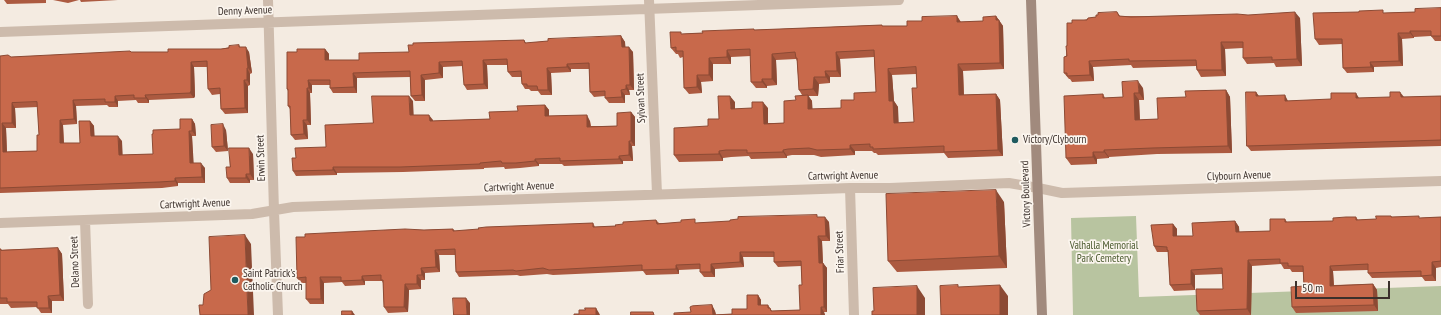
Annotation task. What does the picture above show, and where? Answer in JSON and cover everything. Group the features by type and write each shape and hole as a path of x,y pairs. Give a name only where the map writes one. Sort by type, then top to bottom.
{"main road":[{"name":"Victory Boulevard","path":"1031,0 1042,315"}],"street":[{"name":"Erwin Street","path":"268,0 278,315"},
{"name":"Denny Avenue","path":"0,32 649,5 898,0"},
{"name":"Sylvan Street","path":"649,5 657,194"},
{"name":"Clybourn Avenue","path":"1038,188 1062,193 1441,181"},
{"name":"Cartwright Avenue","path":"0,223 252,214 293,207 657,194 890,188 1009,183 1038,188"},
{"name":"Friar Street","path":"850,188 854,315"},
{"name":"Delano Street","path":"85,220 88,304"}],"green space":[{"name":"Valhalla Memorial Park Cemetery","path":"1136,216 1139,297 1441,286 1441,315 1073,315 1071,218"}],"building":[{"path":"1441,8 1441,36 1431,36 1431,31 1410,31 1410,33 1398,33 1399,61 1370,62 1371,67 1343,68 1342,39 1315,39 1313,13 1383,10 1383,13 1415,12 1415,9"},
{"path":"1117,12 1119,16 1131,17 1248,15 1295,12 1297,59 1272,60 1272,57 1243,58 1243,42 1221,42 1222,70 1197,70 1196,60 1129,61 1129,59 1089,61 1090,75 1067,76 1067,73 1064,73 1064,57 1067,56 1067,23 1072,23 1072,20 1087,20 1088,18 1096,17 1098,13"},
{"path":"957,16 957,22 983,21 983,17 996,16 996,20 999,20 1000,63 958,64 959,95 996,94 998,150 944,152 944,146 873,149 873,147 870,147 870,144 850,145 850,149 817,150 809,148 788,149 783,150 783,152 747,153 747,150 726,150 719,151 719,154 674,155 674,128 708,126 708,119 719,119 718,96 730,96 731,109 752,108 752,102 763,102 764,124 784,123 784,101 796,100 795,96 808,95 808,109 841,108 841,100 854,100 854,93 876,92 874,50 836,52 837,71 825,71 826,77 814,77 813,89 799,90 797,58 795,52 772,54 772,79 762,79 762,82 751,82 750,49 727,50 727,57 709,58 709,75 697,75 697,87 684,88 683,51 676,51 676,47 671,48 670,32 681,32 681,34 703,33 702,31 754,29 882,25 907,26 907,21 922,21 922,17","holes":["916,67 917,88 912,88 914,122 894,123 893,101 889,101 888,69"]},
{"path":"621,36 622,47 629,47 630,85 626,85 626,89 621,90 622,97 605,98 605,91 590,92 589,63 567,64 567,67 547,68 548,90 538,90 537,86 527,86 527,84 522,84 521,71 508,72 507,59 483,60 484,84 464,85 462,61 439,62 439,73 421,75 422,95 411,96 410,71 353,73 354,87 330,88 330,80 308,80 307,120 303,120 304,134 291,135 290,106 288,106 287,89 287,52 297,52 297,49 325,49 325,60 359,60 359,53 409,52 408,45 413,45 413,43 524,40 525,43 548,41 548,39"},
{"path":"239,45 239,47 246,47 248,68 247,80 244,80 245,108 221,109 220,88 208,89 207,61 191,62 190,93 145,95 146,98 134,98 134,95 115,96 115,102 105,102 105,99 73,100 74,119 60,120 60,143 80,143 79,121 90,121 91,136 118,136 119,155 153,154 153,130 180,129 180,119 192,119 192,131 189,131 190,163 201,163 202,177 175,178 175,181 159,182 0,188 0,56 8,55 11,57 130,51 168,52 168,49 221,49 229,48 229,46","holes":["37,102 39,135 37,135 37,151 3,152 2,123 12,123 12,103"]},
{"path":"1138,81 1139,93 1134,93 1135,120 1158,119 1157,98 1186,97 1185,91 1226,90 1228,146 1104,150 1104,152 1093,152 1093,157 1066,158 1064,96 1103,94 1103,98 1123,97 1122,82"},
{"path":"1246,92 1256,92 1256,96 1285,95 1285,101 1331,99 1331,93 1356,93 1356,98 1390,97 1390,92 1400,92 1401,97 1441,96 1441,140 1247,146"},
{"path":"372,96 409,96 410,115 429,115 430,121 490,119 489,112 518,111 517,106 545,105 545,116 587,115 587,127 617,126 617,113 631,112 631,141 629,141 629,155 619,156 619,159 560,161 560,158 535,159 535,161 516,163 502,163 501,161 480,164 400,167 333,167 333,170 293,171 292,158 296,158 295,148 326,147 325,125 373,123"},
{"path":"223,124 224,146 212,147 211,125"},
{"path":"229,148 249,148 250,174 246,174 246,178 227,178 226,167 230,167"},
{"path":"996,190 999,256 888,261 886,194"},
{"path":"817,215 817,217 825,217 826,236 818,236 819,263 823,263 824,307 821,307 821,315 714,315 732,314 732,309 747,309 747,295 758,295 758,305 768,305 768,308 770,308 771,311 800,310 799,285 802,285 801,261 774,262 774,252 740,252 740,262 711,264 711,272 700,272 700,264 676,265 676,269 642,270 642,265 549,270 543,268 516,271 456,272 455,249 435,250 436,267 421,268 422,275 417,275 417,284 405,284 404,307 384,307 383,280 381,280 381,275 362,276 362,280 341,281 341,277 320,277 321,299 306,299 306,277 297,278 296,237 305,237 305,234 405,229 453,229 453,231 486,227 593,223 593,227 616,226 615,225 623,224 623,222 656,220 657,224 695,219 695,223 730,221 738,219 738,217"},
{"path":"1376,216 1419,216 1419,218 1441,217 1441,261 1432,262 1432,275 1421,276 1421,271 1368,273 1368,264 1330,266 1330,286 1373,284 1374,305 1292,307 1291,287 1304,286 1303,266 1288,266 1288,263 1280,263 1280,259 1248,260 1247,309 1197,311 1196,289 1223,289 1222,268 1191,270 1191,284 1170,285 1168,250 1167,247 1154,246 1151,225 1173,224 1173,236 1193,236 1192,223 1235,221 1236,232 1270,231 1270,219 1285,219 1285,222 1333,221 1333,218 1346,217 1356,217 1356,220 1376,219"},
{"name":"Saint Patrick's Catholic Church","path":"245,235 248,315 200,315 199,305 203,305 204,294 211,290 209,237"},
{"path":"58,248 60,295 48,296 49,308 37,308 37,302 7,302 7,298 0,298 0,249"},
{"path":"958,285 958,287 1000,285 1000,315 941,315 940,286"},
{"path":"917,286 917,315 872,315 872,311 874,311 873,288"},
{"path":"453,298 466,298 467,315 454,315"},
{"path":"712,305 713,315 674,315 674,313 691,312 690,307 692,306"},
{"path":"585,308 596,308 596,315 574,315 579,314 579,310 585,310"},
{"path":"342,311 352,311 352,315 342,315"},
{"path":"631,312 653,312 654,315 631,315"}],"place":[{"name":"Victory/Clybourn","path":"1015,140"},
{"name":"Saint Patrick's Catholic Church","path":"235,280"}]}
